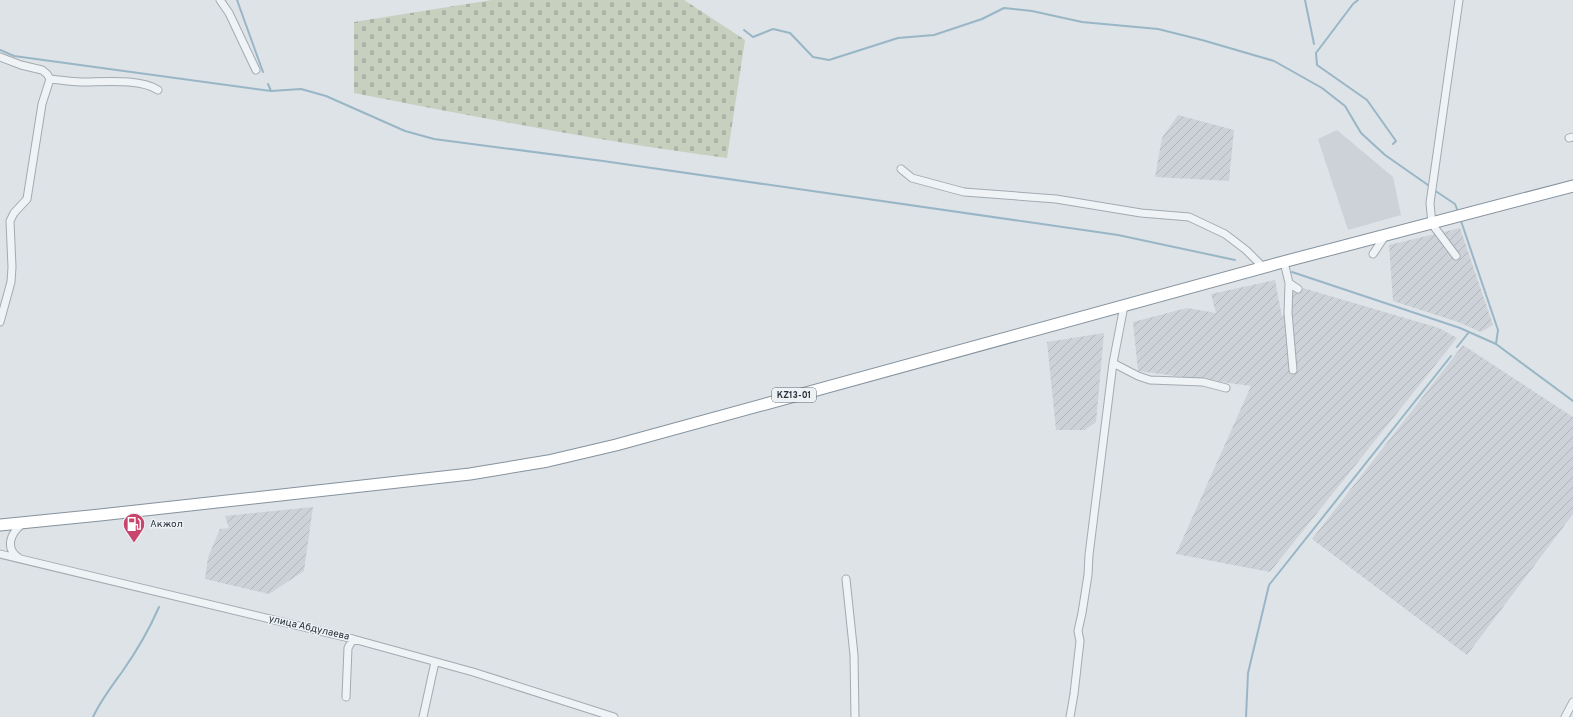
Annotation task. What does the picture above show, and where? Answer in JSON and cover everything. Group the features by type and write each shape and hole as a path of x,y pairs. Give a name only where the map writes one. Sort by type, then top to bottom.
{"highway":[{"name":"KZ13-01","path":"0,525 22,524 439,477 548,461 624,443 1284,262 1573,186"}],"street":[{"path":"220,0 229,13 256,70"},
{"path":"1456,256 1432,224 1430,195 1459,0"},
{"path":"0,57 42,70 48,74 50,79 42,104 27,199 14,213 10,222 12,267 11,282 0,322"},
{"path":"50,79 144,84 158,90"},
{"path":"901,169 912,178 964,192 1056,199 1141,213 1189,217 1225,234 1246,250 1263,268"},
{"path":"1373,254 1386,236"},
{"path":"1284,262 1288,283 1288,313 1293,370"},
{"path":"1288,283 1298,289"},
{"path":"1070,717 1080,641 1078,631 1088,574 1089,555 1113,363 1124,306"},
{"path":"1113,363 1138,376 1150,380 1203,382 1226,388"},
{"path":"20,559 14,555 11,542 13,532 22,524"},
{"name":"улица Абдулаева","path":"0,554 353,639 472,672 614,717"},
{"path":"846,579 854,655 855,717"},
{"path":"346,697 348,648 353,639"},
{"path":"423,717 435,662"},
{"path":"1565,717 1573,702"}],"shaded area":[{"path":"1178,115 1234,130 1229,181 1155,177 1162,138"},
{"path":"1337,130 1393,177 1401,215 1348,230 1318,139"},
{"path":"1460,228 1493,325 1481,332 1458,322 1393,301 1389,245"},
{"path":"1275,280 1282,317 1296,286 1439,328 1457,338 1270,572 1176,554 1251,386 1138,371 1133,322 1187,308 1216,313 1211,294"},
{"path":"1104,333 1096,422 1085,430 1056,430 1047,342"},
{"path":"1463,345 1573,417 1573,514 1467,655 1312,539"},
{"path":"313,507 304,571 269,594 205,579 208,557 220,529 229,528 225,516"}],"green space":[{"path":"492,0 684,0 745,40 727,158 587,137 354,93 354,22"}],"waterway":[{"path":"237,0 263,72"},
{"path":"1305,0 1314,44"},
{"path":"1358,0 1353,4 1316,53 1317,65 1367,100 1396,141 1393,144"},
{"path":"744,30 753,37 773,29 790,33 813,57 829,60 898,38 934,35 982,19 1004,8 1032,11 1082,22 1158,29 1274,61 1322,88 1345,106 1361,133 1385,155 1428,185"},
{"path":"0,50 14,56 271,91 301,89 326,96 405,131 434,139 603,161 1118,235 1235,260"},
{"path":"268,84 271,91"},
{"path":"1434,190 1455,204 1457,209"},
{"path":"1461,221 1498,330 1496,344"},
{"path":"1292,272 1460,328 1496,344 1573,401"},
{"path":"1457,347 1469,332"},
{"path":"1246,717 1248,673 1269,585 1451,356"},
{"path":"93,717 103,699 137,649 159,607"}],"place":[{"name":"Акжол","path":"134,544"}]}
